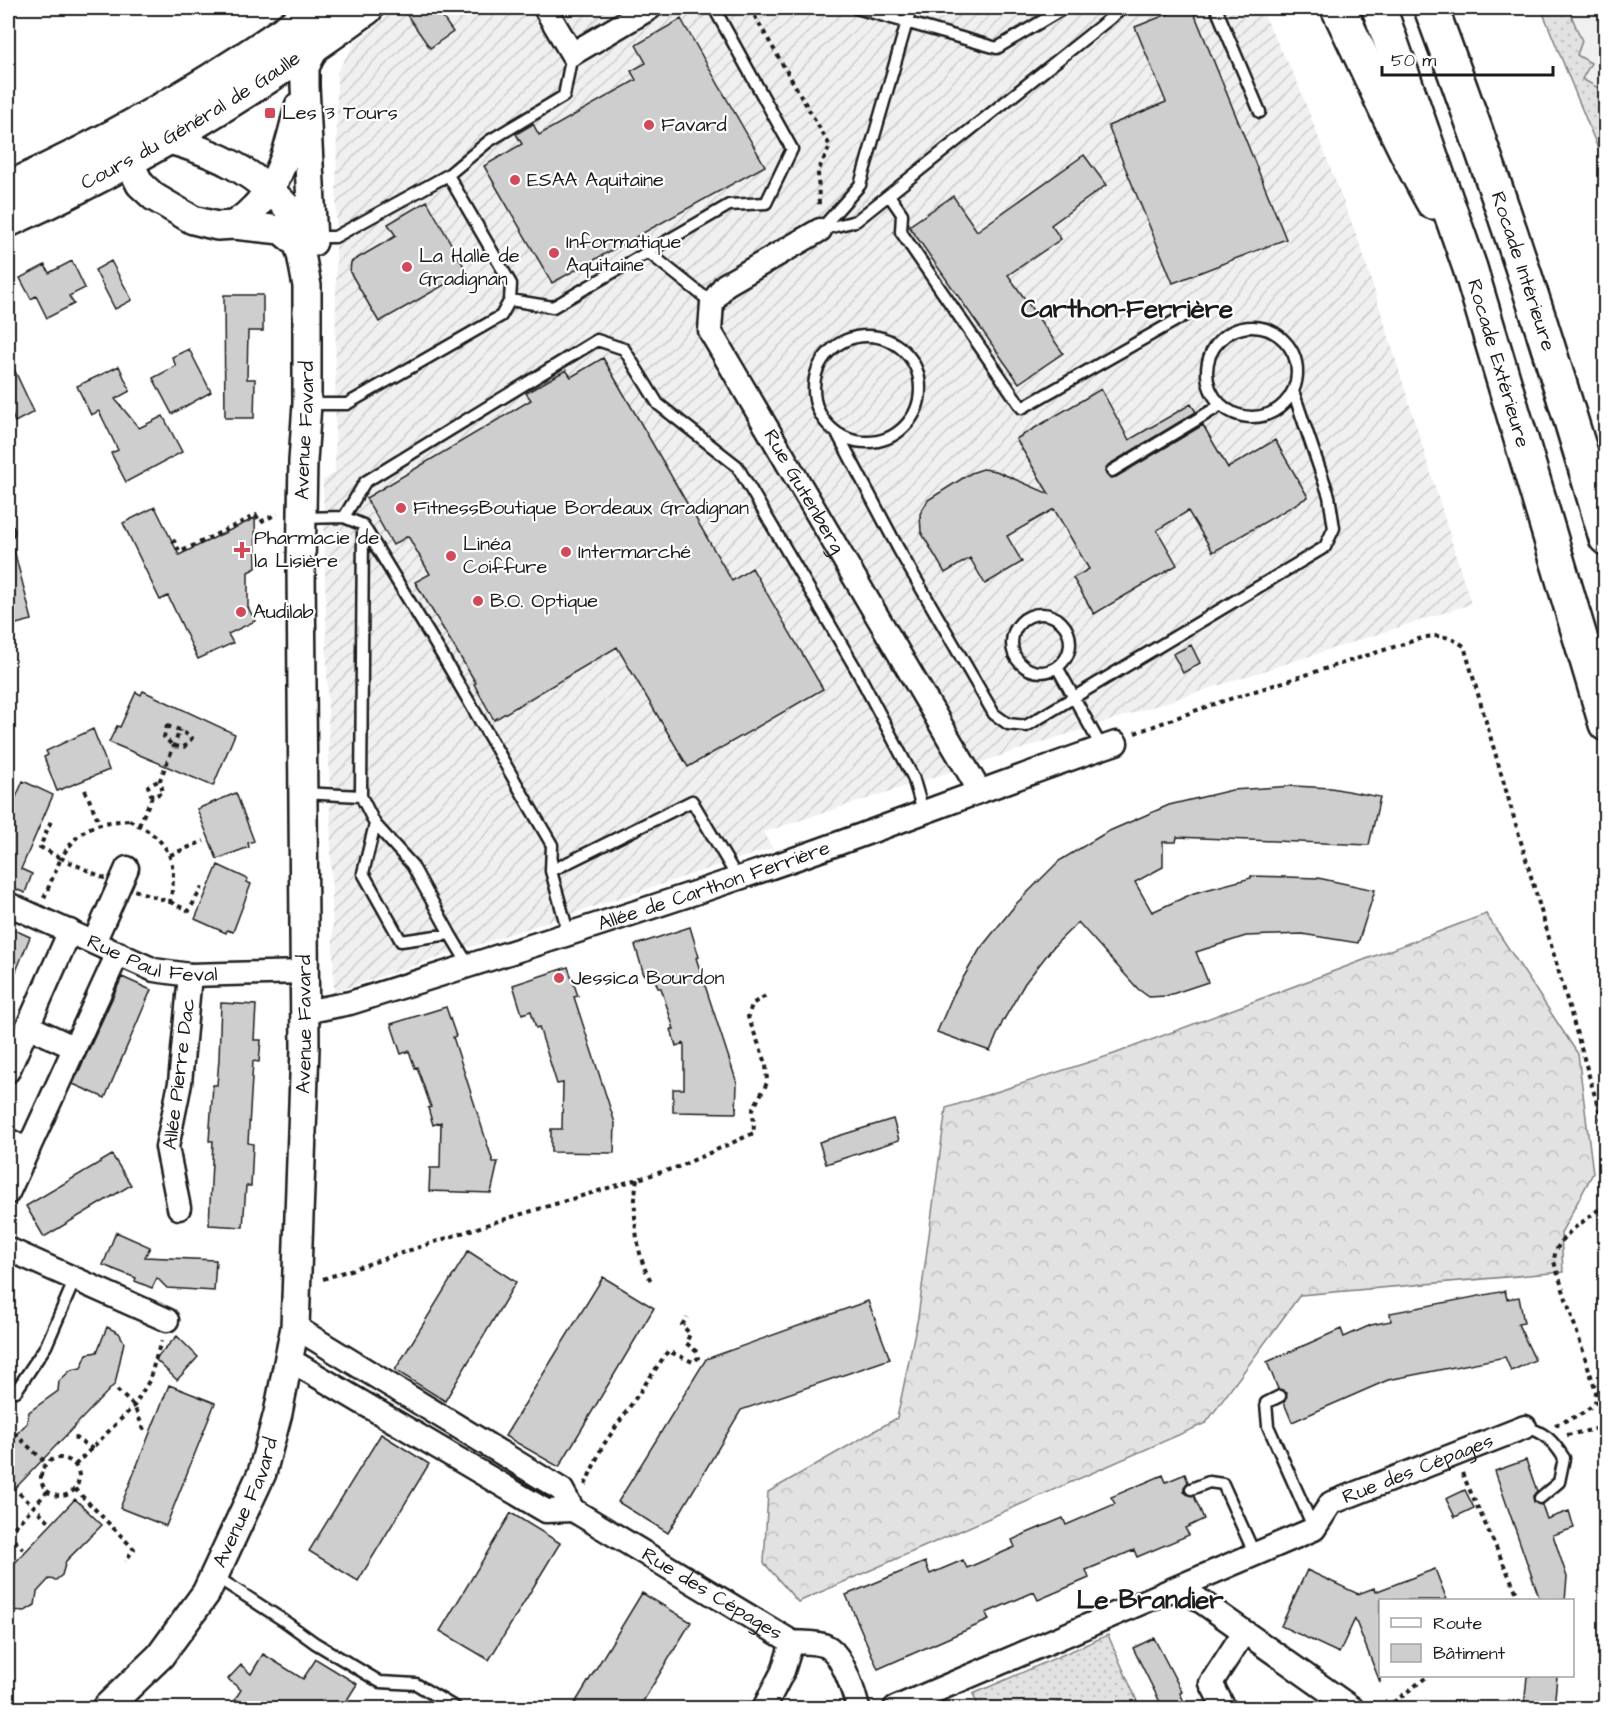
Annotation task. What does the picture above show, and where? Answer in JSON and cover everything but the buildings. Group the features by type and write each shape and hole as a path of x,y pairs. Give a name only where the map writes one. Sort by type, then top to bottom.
{"main road":[{"name":"Cours du Général de Gaulle","path":"8,189 182,99 319,8"},
{"name":"Cours du Général de Gaulle","path":"8,220 129,162 169,140 316,45 366,8"},
{"path":"1338,8 1371,72 1412,164 1470,268"},
{"name":"Rocade Extérieure","path":"1379,8 1470,268 1605,724"},
{"name":"Rocade Intérieure","path":"1431,8 1488,160 1569,409 1605,538"}],"street":[{"path":"545,8 572,54 650,8"},
{"name":"Avenue Favard","path":"307,286 315,271 305,67 316,45"},
{"name":"Avenue Favard","path":"234,225 253,212 271,189 291,138 305,86"},
{"path":"129,162 129,128 228,160 271,189 313,237"},
{"name":"Avenue Favard","path":"113,1706 160,1656 206,1593 262,1473 290,1360 295,1327 305,1012 302,793 289,516 307,404 307,286 301,254 297,243 289,234 281,230 234,225 217,226 193,220 170,208 140,184 129,162"},
{"path":"712,303 725,285 820,230"},
{"name":"Rue Gutenberg","path":"712,303 710,331 979,790"},
{"name":"Allée de Carthon Ferrière","path":"305,1012 350,1004 738,879 862,836 979,790 1109,746"},
{"path":"94,942 126,868"},
{"name":"Rue Paul Feval","path":"8,903 154,970 190,975 305,972"},
{"path":"8,1071 70,931"},
{"path":"8,1193 118,953"},
{"name":"Allée Pierre Dac","path":"179,1208 167,1147 180,1083 190,975"},
{"path":"28,1026 75,1048"},
{"path":"8,1140 28,1150"},
{"path":"8,1249 167,1320"},
{"name":"Rue des Cépages","path":"295,1327 562,1490 573,1510 792,1642 826,1646 836,1656 851,1686 858,1708"},
{"path":"290,1360 546,1511 573,1510"},
{"name":"Rue des Cépages","path":"1314,1529 1331,1503 1453,1455 1532,1429"},
{"path":"895,1708 1314,1529"},
{"path":"1180,1587 1352,1708"},
{"path":"1224,1708 1211,1683 1244,1632"},
{"path":"764,1708 783,1671 792,1642"}],"lane":[{"path":"510,300 553,307 729,205 766,203 792,149 714,8"},
{"path":"856,8 997,48 1064,8"},
{"path":"820,230 860,185 911,8"},
{"path":"820,230 856,221 1123,8"},
{"path":"1216,8 1260,112"},
{"path":"313,237 335,237 448,175 489,141 564,96 572,54"},
{"path":"307,404 347,404 501,316 510,300 511,284 448,175"},
{"path":"889,195 902,214 901,232 1022,408 1189,314"},
{"path":"648,252 712,303"},
{"path":"1250,327 1265,329 1279,337 1289,348 1295,362 1297,377 1293,391 1285,403 1274,412 1260,417 1246,417 1233,413 1221,405 1212,393 1207,379 1207,364 1222,338 1236,330 1250,327"},
{"path":"837,433 863,442 890,438 905,427 916,412 920,394 918,376 911,359 898,346 883,339 866,336 850,339 835,347 824,359 816,374 816,398 825,421 837,433 899,550 994,714 1008,724 1026,726 1325,547 1334,528 1329,496 1293,391"},
{"path":"344,517 365,482 597,340 624,349 658,404 736,466 856,669 913,777 923,811"},
{"path":"1112,471 1221,405"},
{"path":"289,516 344,517 363,525 448,664 552,845 551,871 568,932"},
{"path":"363,525 361,796 375,824 412,865 469,966"},
{"path":"1046,614 1055,617 1068,632 1069,652 1057,667 1039,672 1030,670 1015,658 1012,649 1014,631 1027,617 1046,614"},
{"path":"1057,667 1075,698 1109,746"},
{"path":"302,793 361,796"},
{"path":"551,871 692,801 738,879"},
{"path":"375,824 363,873 401,941 450,934"},
{"path":"16,1391 46,1347 75,1279"},
{"path":"1280,1396 1266,1403 1268,1426 1314,1529"},
{"path":"1532,1429 1552,1440 1564,1458 1559,1482 1540,1498"},
{"path":"1191,1489 1209,1482 1223,1484 1255,1555"},
{"path":"214,1575 315,1643 380,1682 416,1684 456,1708"}],"path":[{"path":"750,8 830,146 818,171 820,230"},
{"path":"172,542 174,541 180,552 256,514 260,522 289,516"},
{"path":"1109,746 1143,729 1211,705 1422,638 1439,634 1452,638 1464,646 1605,1134"},
{"path":"167,726 180,730 192,738 184,747 173,746 164,737 167,726"},
{"path":"140,825 152,797 163,792 160,780 180,730"},
{"path":"152,797 148,786 160,780"},
{"path":"85,790 99,822"},
{"path":"35,916 61,858 40,847 51,821"},
{"path":"170,855 204,841"},
{"path":"170,902 189,911 202,887"},
{"path":"323,1279 678,1167 754,1133 753,1109 767,1083 766,1063 748,1017 752,1004 769,994"},
{"path":"638,1179 633,1202 639,1242 647,1275 652,1282"},
{"path":"1532,1429 1582,1414 1595,1403 1596,1391 1591,1371 1554,1262 1554,1251 1562,1238 1605,1203"},
{"path":"583,1489 602,1447 668,1351 693,1362 698,1358 697,1352 686,1343 690,1334 682,1325 687,1317"},
{"path":"75,1465 93,1449 109,1429 121,1422 134,1406 149,1381 167,1320"},
{"path":"117,1390 134,1406 144,1430"},
{"path":"8,1407 10,1415 8,1422"},
{"path":"1552,1440 1605,1426"},
{"path":"8,1427 46,1464"},
{"path":"74,1437 93,1449"},
{"path":"1453,1455 1520,1599"},
{"path":"58,1458 75,1465 79,1477 75,1489 64,1495 48,1491 42,1481 46,1464 58,1458"},
{"path":"75,1489 134,1549 125,1561"},
{"path":"23,1549 8,1534 48,1491"},
{"path":"19,1493 49,1521"},
{"path":"1386,1708 1427,1677"}],"shaded area":[{"path":"397,8 1260,8 1296,79 1361,247 1471,604 764,832 772,848 334,992 323,481 335,472 337,72 356,41"},
{"path":"1541,8 1605,8 1605,166 1601,152"}],"green space":[{"path":"1541,8 1568,8 1582,41 1577,55 1591,63 1582,79 1598,88 1605,75 1605,166"},
{"path":"1486,914 1578,1054 1593,1173 1561,1233 1563,1272 1300,1295 1206,1423 798,1602 764,1563 768,1492 897,1418 918,1317 946,1108 1114,1054"},
{"path":"1108,1635 1140,1708 1063,1708 1060,1702 1044,1708 979,1708 973,1694"}],"place":[{"name":"Les 3 Tours","path":"270,113"},
{"name":"Favard","path":"649,125"},
{"name":"ESAA Aquitaine","path":"515,180"},
{"name":"Informatique Aquitaine","path":"554,253"},
{"name":"La Halle de Gradignan","path":"407,267"},
{"name":"FitnessBoutique Bordeaux Gradignan","path":"401,508"},
{"name":"Pharmacie de la Lisière","path":"242,550"},
{"name":"Intermarché","path":"566,552"},
{"name":"Linéa Coiffure","path":"451,556"},
{"name":"B.O. Optique","path":"478,601"},
{"name":"Audilab","path":"241,612"},
{"name":"Jessica Bourdon","path":"559,978"}],"district":[{"name":"Carthon-Ferrière","path":"1127,309"},
{"name":"Le Brandier","path":"1150,1600"}]}
